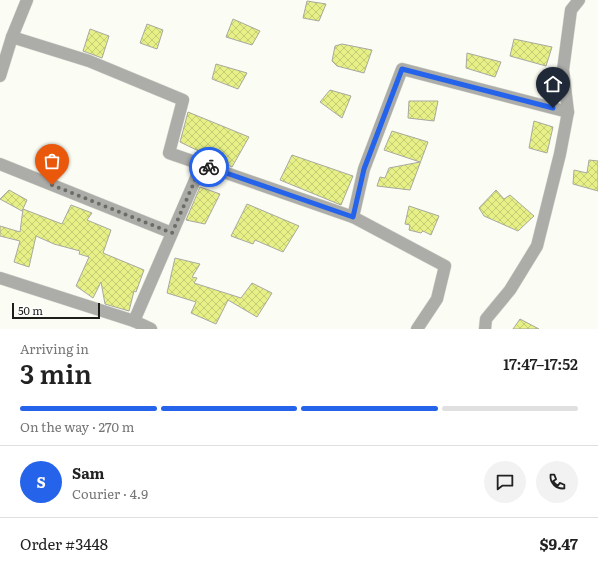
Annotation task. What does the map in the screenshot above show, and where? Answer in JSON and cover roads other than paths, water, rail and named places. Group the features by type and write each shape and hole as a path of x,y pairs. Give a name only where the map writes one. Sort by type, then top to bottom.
{"street":[{"path":"0,76 12,37 27,0"},
{"path":"485,329 486,319 510,290 537,246 560,154 568,112 563,70 572,10 579,0"},
{"path":"12,37 89,61 183,100 169,153 353,217 445,266 437,299 417,329"},
{"path":"353,217 364,169 402,69 568,112"},
{"path":"0,164 172,233"},
{"path":"134,321 202,164"},
{"path":"0,278 134,321 151,329"}]}
